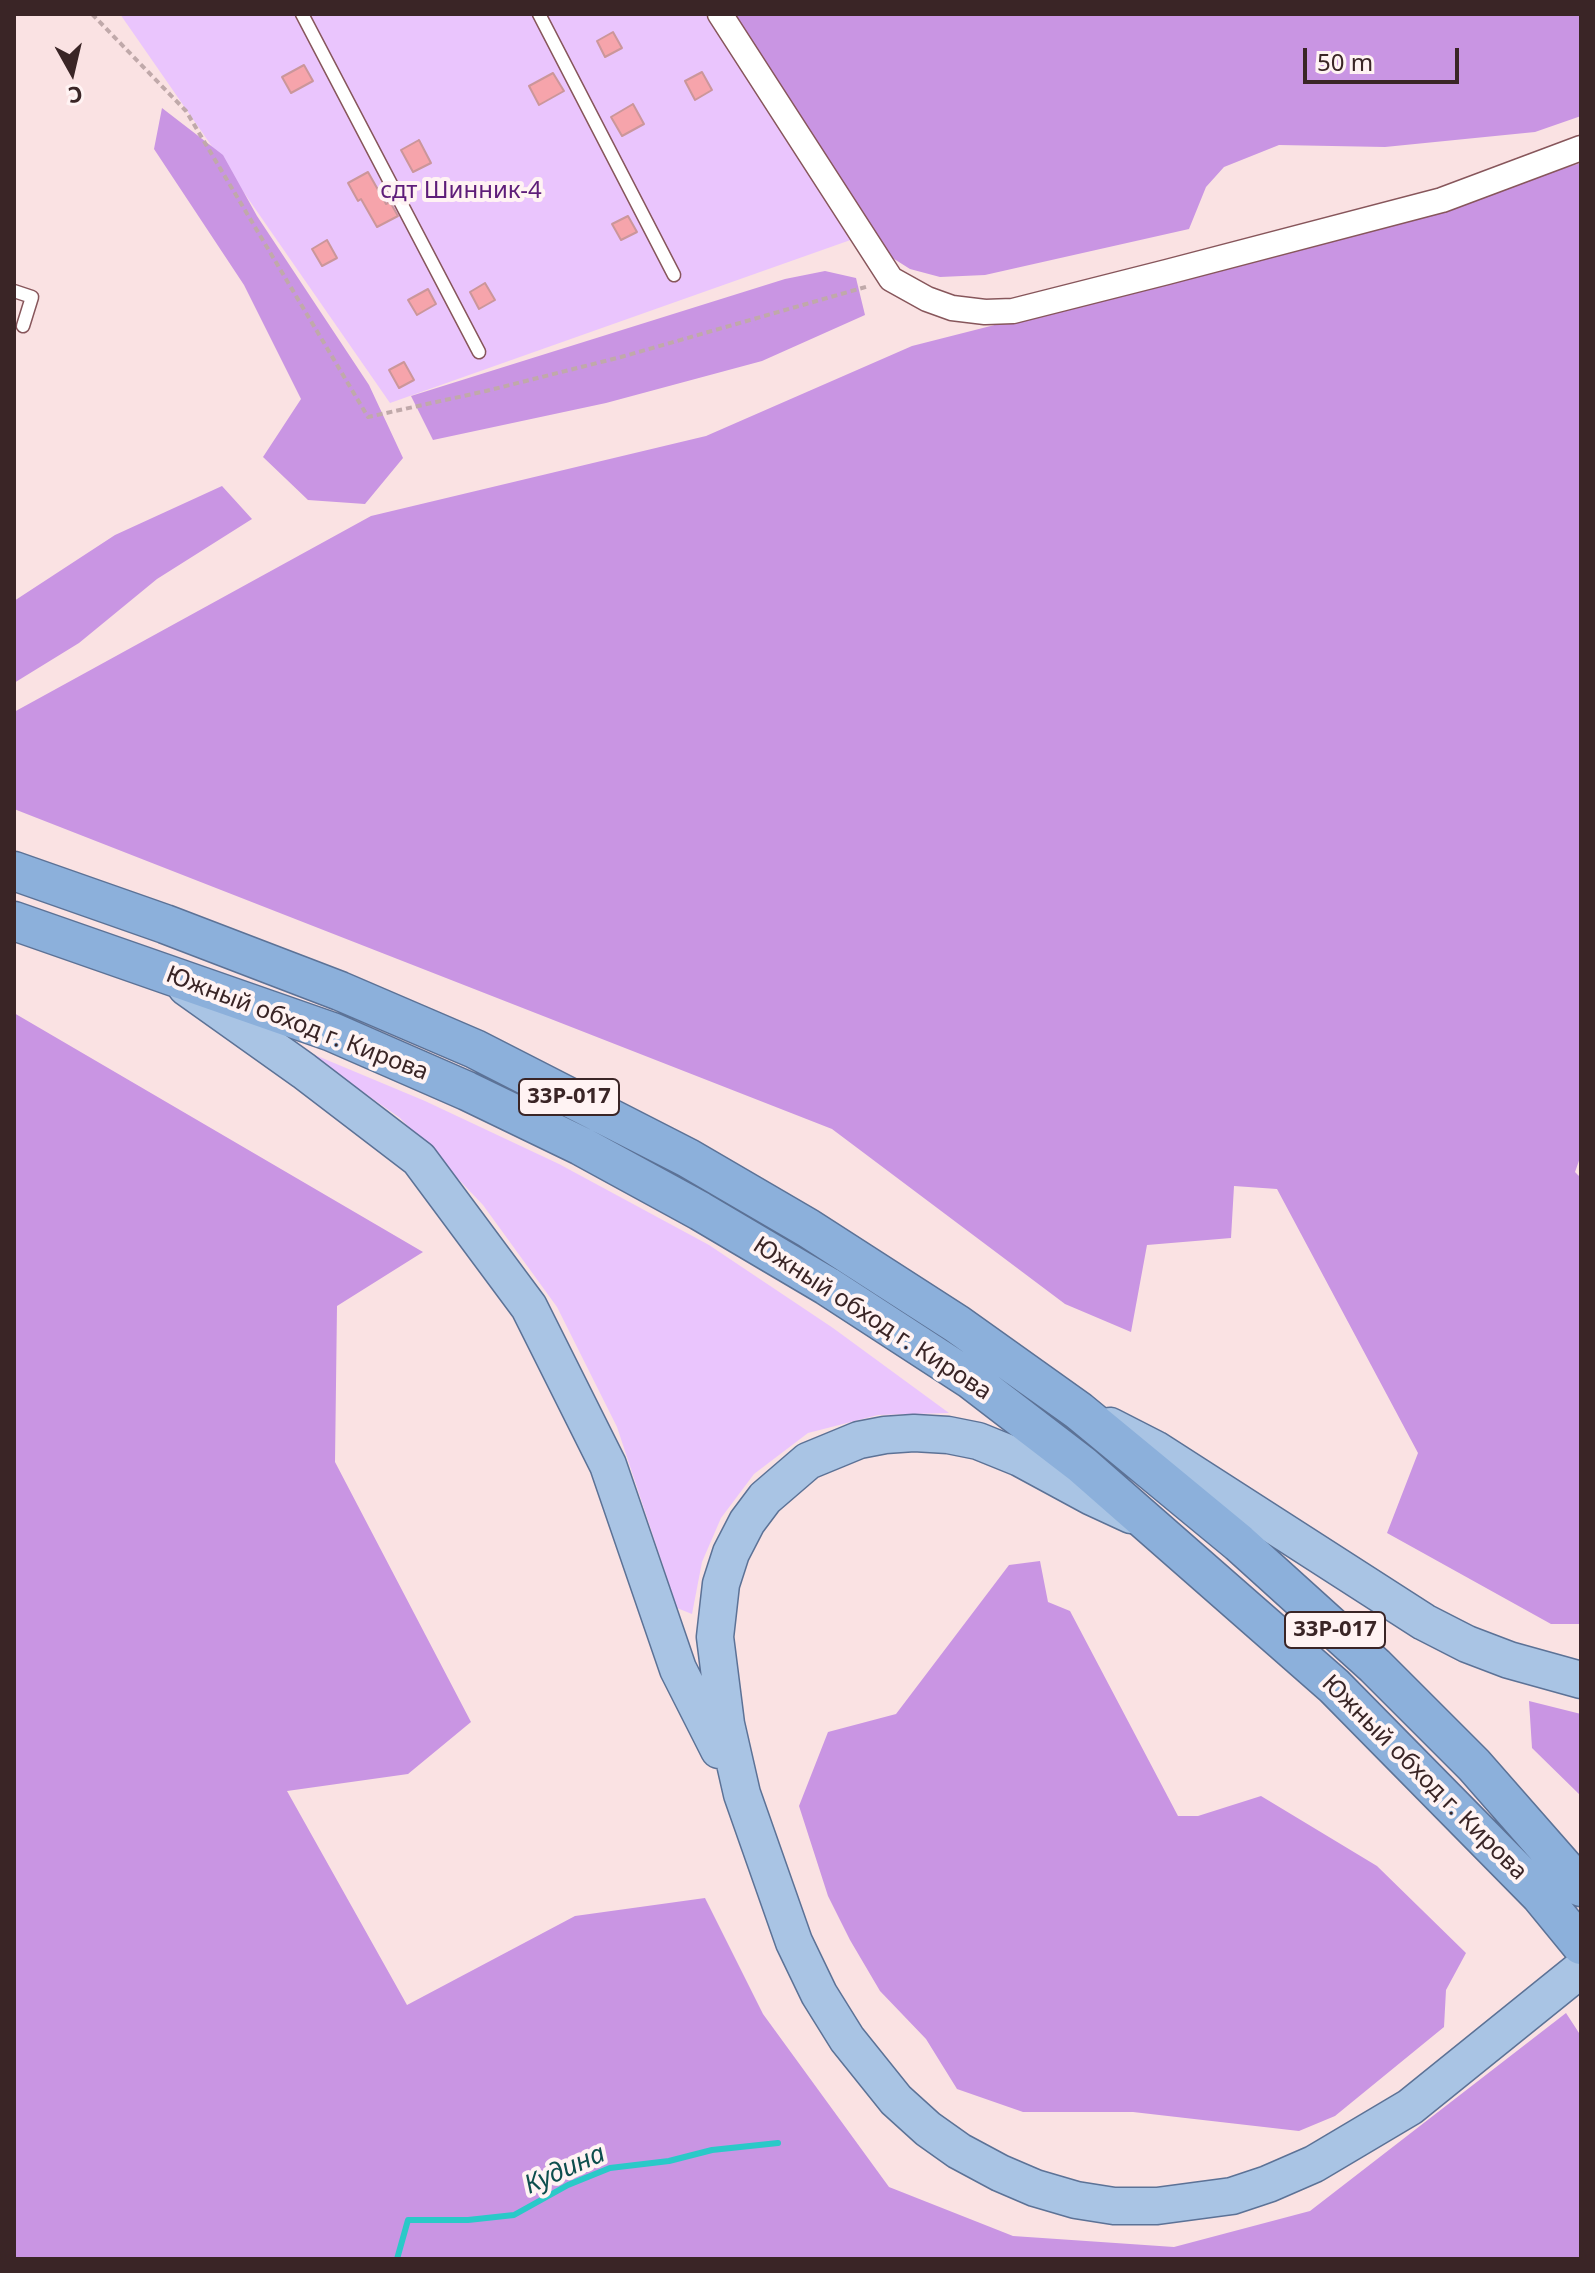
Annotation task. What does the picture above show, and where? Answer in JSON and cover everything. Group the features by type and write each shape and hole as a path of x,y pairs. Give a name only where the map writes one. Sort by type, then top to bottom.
{"highway":[{"name":"Южный обход г. Кирова","path":"14,871 165,924 340,991 475,1049 688,1158 808,1228 957,1324 1079,1411 1239,1543 1375,1666 1474,1765 1563,1884 1581,1945"},
{"name":"Южный обход г. Кирова","path":"14,921 332,1032 467,1091 581,1146 827,1286 970,1379 1082,1465 1563,1884"}],"main road":[{"path":"168,974 304,1071 419,1159 529,1307 608,1465 678,1669 742,1794 794,1942 819,1994 867,2068 928,2129 959,2151 1035,2188 1076,2200 1114,2206 1157,2206 1232,2196 1314,2164 1410,2107 1581,1969"},
{"path":"1079,1411 1155,1449 1424,1622 1467,1644 1509,1660 1581,1680"},
{"path":"742,1794 719,1682 715,1637 721,1584 731,1553 747,1522 765,1498 808,1461 859,1440 914,1433 948,1435 978,1441 1020,1458 1092,1497 1143,1520"}],"street":[{"path":"720,14 891,279 927,299 952,308 1013,311 1442,200 1581,148"}],"lane":[{"path":"302,14 479,352"},
{"path":"539,14 674,275"},
{"path":"14,291 32,297 23,326"}],"path":[{"path":"92,14 186,111 368,417 621,357 891,279"}],"green space":[{"name":"сдт Шинник-4","path":"120,14 718,14 859,237 390,403"},
{"path":"303,1050 425,1101 559,1164 709,1245 833,1328 949,1413 878,1415 808,1433 754,1474 721,1518 702,1562 692,1614 677,1608 617,1427 557,1307 483,1205 400,1118"}],"shaded area":[{"path":"728,14 1581,14 1581,116 1535,132 1385,147 1279,145 1224,167 1206,187 1189,229 985,275 940,277 910,269 883,252"},
{"path":"162,108 223,155 257,216 369,385 403,458 365,504 308,500 263,457 301,399 244,285 154,149"},
{"path":"1581,163 1581,1155 1575,1172 1581,1178 1581,1624 1551,1624 1387,1533 1418,1453 1277,1189 1234,1186 1231,1238 1147,1245 1131,1332 1065,1304 832,1129 14,809 14,712 371,516 706,436 912,346 1333,239"},
{"path":"825,271 856,278 865,315 762,361 606,403 433,440 411,396 785,279"},
{"path":"222,486 252,519 157,579 79,643 14,683 14,601 115,535"},
{"path":"14,1013 423,1252 337,1306 335,1462 471,1722 408,1774 287,1791 407,2005 575,1916 705,1898 763,2014 889,2187 1013,2236 1174,2247 1310,2211 1566,2013 1581,2036 1581,2259 14,2259"},
{"path":"1040,1561 1048,1602 1070,1611 1178,1816 1198,1816 1261,1796 1377,1866 1466,1953 1446,1990 1444,2027 1335,2116 1299,2131 1133,2112 1023,2112 957,2089 926,2039 880,1991 850,1940 828,1896 799,1806 828,1732 896,1714 1009,1565"},
{"path":"1529,1701 1581,1714 1581,1796 1532,1748"}],"building":[{"path":"613,32 622,48 605,57 597,41"},
{"path":"304,65 313,81 291,93 282,77"},
{"path":"702,72 712,90 695,100 685,81"},
{"path":"553,73 564,91 539,105 529,86"},
{"path":"633,104 644,124 622,136 611,117"},
{"path":"419,140 431,163 413,172 401,150"},
{"path":"368,172 386,204 390,202 398,216 377,227 348,183"},
{"path":"628,216 637,232 621,240 612,224"},
{"path":"327,240 337,258 322,266 312,249"},
{"path":"485,283 495,300 479,309 470,292"},
{"path":"428,289 436,304 417,315 408,300"},
{"path":"404,362 414,380 399,388 389,370"}],"waterway":[{"name":"Кудина","path":"397,2259 408,2220 468,2220 514,2215 568,2185 610,2168 669,2161 712,2150 778,2143"}]}
